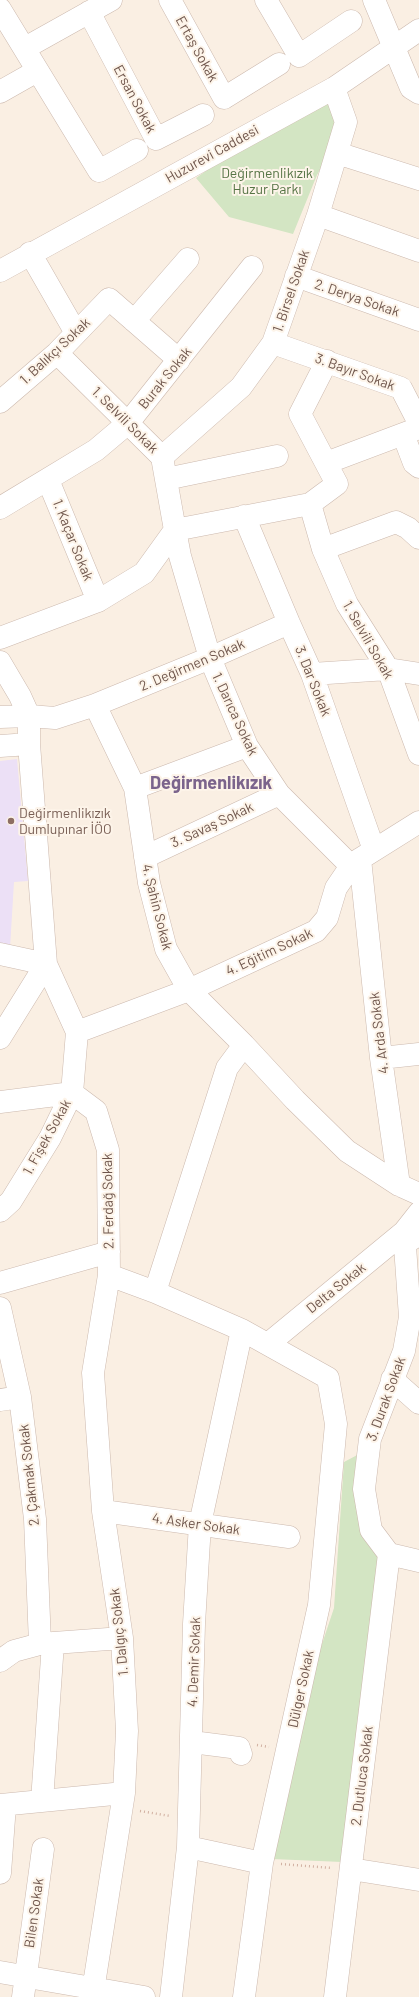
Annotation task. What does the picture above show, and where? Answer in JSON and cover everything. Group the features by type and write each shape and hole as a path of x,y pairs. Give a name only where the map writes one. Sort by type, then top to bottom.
{"street":[{"path":"25,48 112,0"},
{"name":"Ertaş Sokak","path":"170,0 224,98 289,60"},
{"path":"266,0 289,60 351,20"},
{"path":"374,0 411,88 419,93"},
{"path":"0,10 25,48 37,71 99,171 137,150"},
{"name":"Ersan Sokak","path":"89,12 156,139 203,115"},
{"name":"Huzurevi Caddesi","path":"0,271 30,253 334,88 419,30"},
{"path":"0,92 37,71"},
{"name":"1. Birsel Sokak","path":"162,457 241,387 273,343 318,215 346,122 334,88"},
{"path":"337,153 419,179"},
{"path":"318,215 419,251"},
{"path":"30,253 76,333"},
{"path":"179,360 134,321 188,259"},
{"name":"Burak Sokak","path":"0,508 96,450 128,423 252,267"},
{"name":"2. Derya Sokak","path":"296,276 419,320"},
{"name":"1. Balıkçı Sokak","path":"0,402 57,353 109,299 134,321"},
{"name":"3. Bayır Sokak","path":"273,343 401,388 414,428 414,463 419,466"},
{"name":"1. Selvili Sokak","path":"57,353 162,457 175,530"},
{"path":"0,638 98,601 144,574 175,530 310,504 337,484 300,414 327,361"},
{"path":"326,463 414,428"},
{"path":"166,479 277,456"},
{"name":"1. Kaçar Sokak","path":"48,480 98,601"},
{"name":"1. Selvili Sokak","path":"310,504 323,549 347,604 388,669 419,754"},
{"name":"3. Dar Sokak","path":"244,516 312,674 362,858"},
{"path":"323,549 396,522 408,528 419,538"},
{"name":"1. Darıca Sokak","path":"175,530 180,556 210,658 247,746 279,794 362,858"},
{"name":"2. Değirmen Sokak","path":"95,705 210,658 289,623"},
{"path":"0,662 10,695 29,716 29,744 46,964 77,1032"},
{"path":"312,674 388,669 419,674"},
{"path":"0,718 29,716 55,718 95,705"},
{"name":"4. Şahin Sokak","path":"95,705 135,788 149,883 166,949 189,990 244,1045 295,1100 347,1151 399,1185"},
{"path":"0,746 29,744"},
{"path":"135,788 247,746"},
{"name":"3. Savaş Sokak","path":"145,857 279,794"},
{"name":"4. Eğitim Sokak","path":"77,1032 189,990 316,931 327,918 336,888 362,858 419,822"},
{"name":"4. Arda Sokak","path":"362,858 381,1058 399,1185"},
{"path":"0,954 46,964"},
{"path":"0,1038 46,964"},
{"name":"1. Fişek Sokak","path":"0,1211 11,1201 50,1138 72,1092 77,1032"},
{"path":"155,1292 227,1068 244,1045"},
{"path":"381,1058 419,1054"},
{"path":"0,1102 72,1092"},
{"name":"2. Ferdağ Sokak","path":"72,1092 96,1111 108,1150 109,1276"},
{"path":"399,1185 419,1194"},
{"path":"412,1239 419,1213"},
{"name":"Delta Sokak","path":"268,1344 412,1239"},
{"name":"3. Durak Sokak","path":"389,1554 371,1530 364,1489 370,1439 404,1351 410,1317 412,1239"},
{"path":"0,1283 108,1252"},
{"path":"109,1276 155,1292 242,1330 268,1344"},
{"name":"1. Dalgıç Sokak","path":"92,1993 123,1801 127,1731 122,1638 102,1511 93,1373 109,1276"},
{"name":"2. Çakmak Sokak","path":"0,1308 10,1399 35,1519 46,1644 42,1801"},
{"name":"4. Demir Sokak","path":"171,1997 188,1847 194,1624 200,1524 242,1330"},
{"name":"Dülger Sokak","path":"244,1997 262,1863 319,1605 336,1424 328,1378 268,1344"},
{"path":"392,1379 419,1403"},
{"name":"4. Asker Sokak","path":"102,1511 290,1536"},
{"path":"389,1554 419,1560"},
{"name":"2. Dutluca Sokak","path":"335,1997 389,1554"},
{"path":"0,1661 14,1651 46,1644 122,1638"},
{"path":"192,1742 241,1748"},
{"path":"0,1873 2,1805 42,1801 123,1801"},
{"path":"188,1847 262,1863"},
{"name":"Bilen Sokak","path":"24,1987 43,1849"},
{"path":"351,1869 419,1880"},
{"path":"0,1972 24,1987 144,1997"}],"path":[{"path":"241,1748 288,1749"},
{"path":"123,1801 189,1819"},
{"path":"262,1863 351,1869"}],"shaded area":[{"name":"Değirmenlikızık Dumlupınar İÖO","path":"17,759 28,881 14,882 10,948 0,945 0,761"}],"green space":[{"name":"Değirmenlikızık Huzur Parkı","path":"334,88 346,122 317,175 293,234 229,217 196,178 283,116"},
{"path":"363,1452 378,1555 342,1862 272,1859 311,1677 334,1608 344,1462"}],"place":[{"name":"Değirmenlikızık Dumlupınar İÖO","path":"11,821"}],"district":[{"name":"Değirmenlikızık","path":"211,783"}]}
